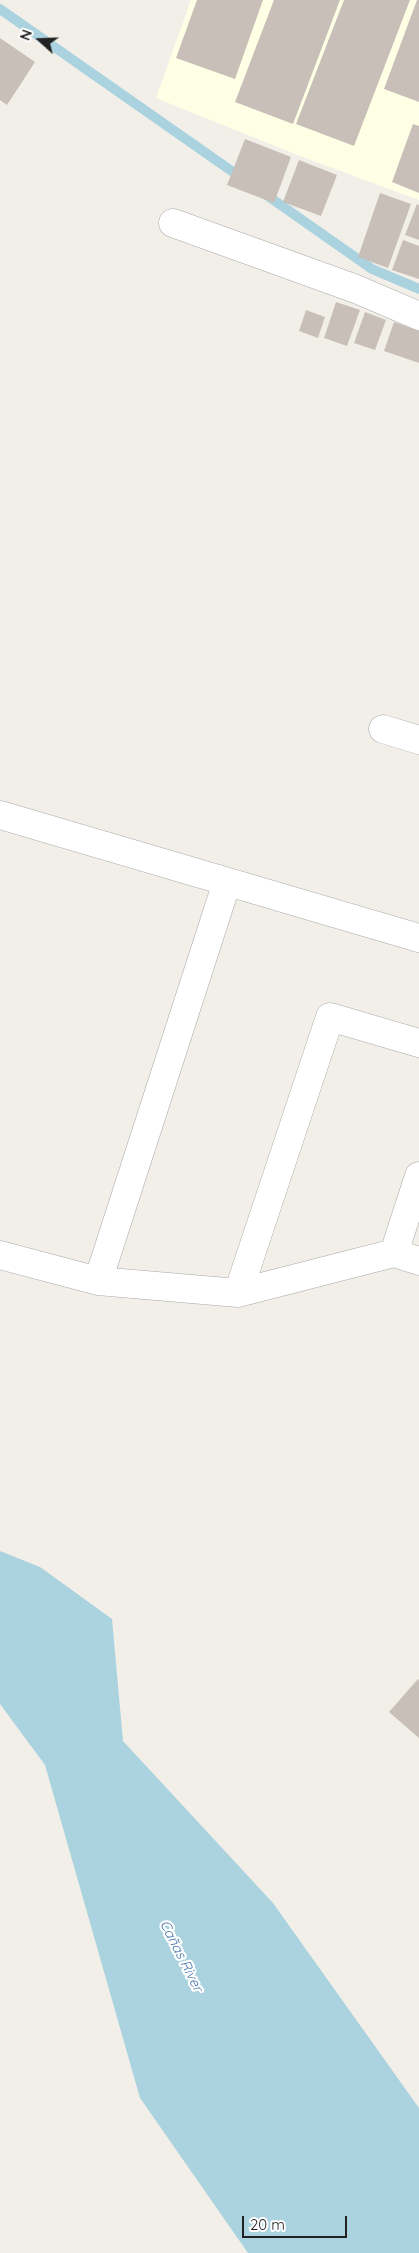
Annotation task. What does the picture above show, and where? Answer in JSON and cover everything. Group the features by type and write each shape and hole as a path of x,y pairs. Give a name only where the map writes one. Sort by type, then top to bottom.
{"street":[{"path":"173,223 356,289 419,316"},
{"path":"383,729 419,740"},
{"path":"0,815 419,938"},
{"path":"98,1281 227,882"},
{"path":"238,1293 330,1018 419,1043"},
{"path":"0,1254 98,1281 238,1293 406,1257 419,1176"}],"shaded area":[{"path":"191,0 419,0 419,200 300,156 156,98"}],"water":[{"name":"Cañas River","path":"0,1551 40,1567 112,1619 123,1741 273,1903 419,2108 419,2253 248,2253 140,2098 45,1765 0,1704"}],"building":[{"path":"197,0 263,0 235,79 176,58"},
{"path":"274,0 340,0 293,124 235,102"},
{"path":"344,0 410,0 354,146 296,124"},
{"path":"417,0 419,0 419,102 384,89"},
{"path":"0,38 35,62 7,105 0,100"},
{"path":"413,124 419,126 419,193 392,182"},
{"path":"245,139 291,157 274,203 227,185"},
{"path":"299,160 337,175 321,216 283,202"},
{"path":"380,193 411,204 388,268 358,257"},
{"path":"417,204 419,205 419,240 405,235"},
{"path":"403,240 419,246 419,279 392,270"},
{"path":"336,302 360,310 347,346 324,338"},
{"path":"306,310 325,317 318,338 299,331"},
{"path":"365,312 386,320 375,350 354,343"},
{"path":"394,322 419,331 419,363 384,351"},
{"path":"419,1680 419,1738 389,1712"}],"waterway":[{"path":"0,9 243,179"},
{"path":"265,194 372,269 419,289"}]}
